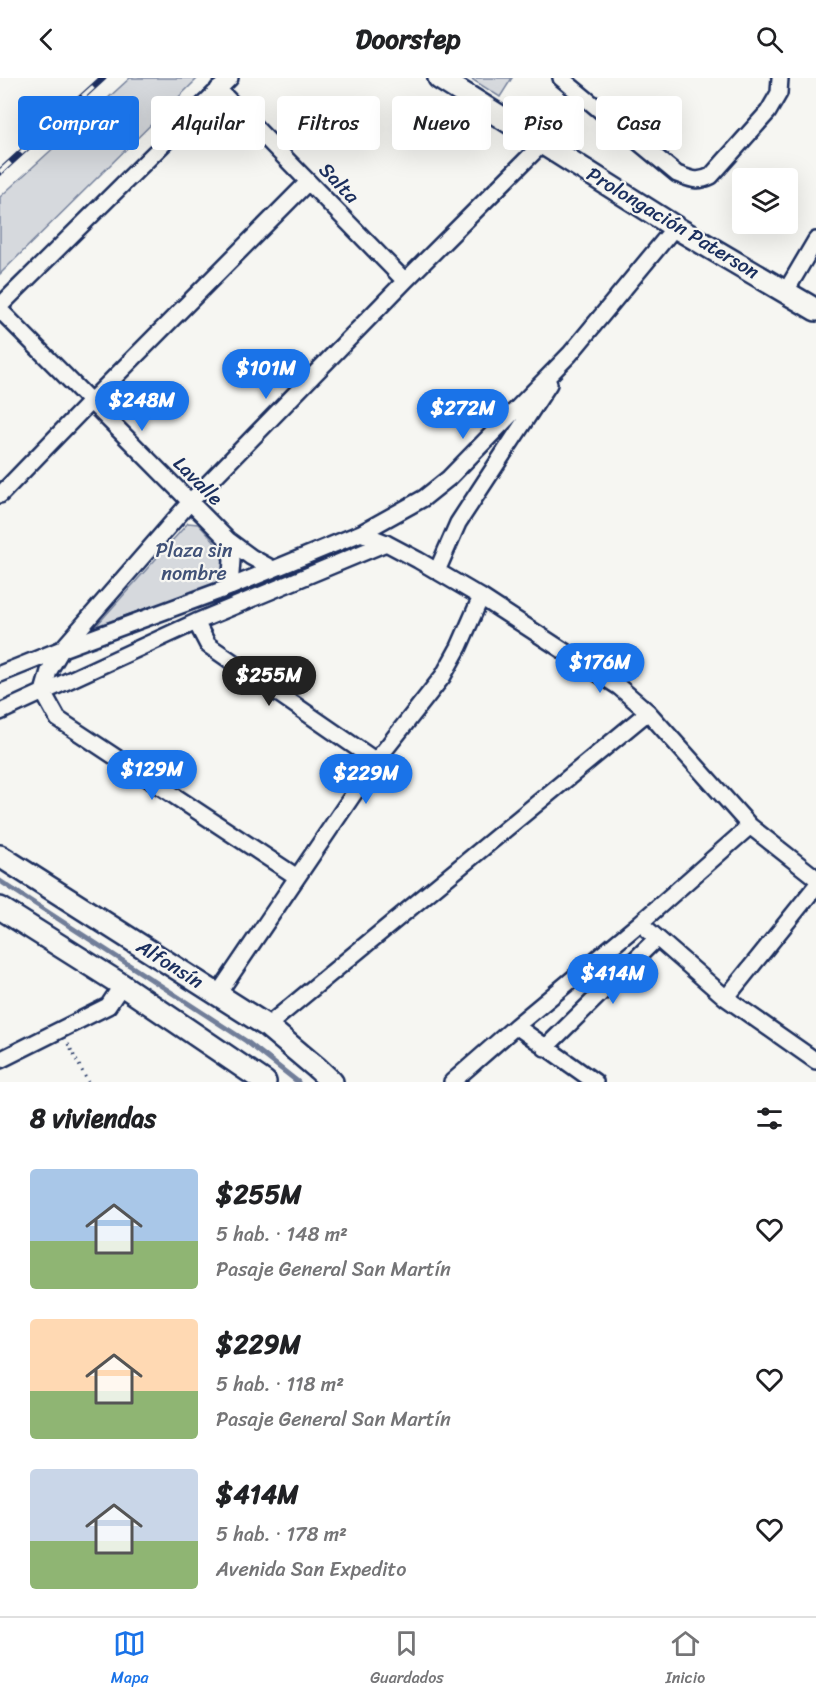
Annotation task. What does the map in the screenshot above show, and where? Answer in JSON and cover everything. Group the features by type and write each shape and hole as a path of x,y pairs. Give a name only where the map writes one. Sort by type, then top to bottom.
{"street":[{"path":"0,308 230,78"},
{"name":"Prolongación Paterson","path":"439,78 503,118"},
{"path":"561,78 677,174 701,181 711,176 768,111 779,93 780,78"},
{"name":"Salta","path":"218,89 405,281"},
{"path":"297,877 58,719 43,692 49,671 62,649 190,502 536,150"},
{"name":"Prolongación Paterson","path":"554,150 675,226 816,310"},
{"path":"0,495 308,182"},
{"path":"0,674 230,587 361,533 424,498 449,478 570,354 675,226"},
{"path":"786,291 816,240"},
{"name":"Lavalle","path":"0,308 228,540 251,557 273,569"},
{"path":"437,571 458,523 570,354"},
{"path":"361,533 386,543 481,597 619,687 648,712 750,826 816,878"},
{"path":"228,540 232,560 230,587"},
{"path":"0,712 196,622 386,543"},
{"path":"218,994 376,761 443,676 459,647 481,597"},
{"path":"196,622 208,645 376,761"},
{"path":"267,1026 648,712"},
{"path":"452,1082 640,923 750,826"},
{"name":"Alfonsín","path":"0,856 267,1026 332,1082"},
{"path":"726,998 816,886"},
{"path":"0,908 123,985 264,1082"},
{"path":"640,923 726,998 816,1061"},
{"path":"545,1048 657,938"},
{"path":"0,1060 108,1006 123,985"},
{"path":"516,1026 595,1082"}],"path":[{"path":"61,1031 88,1082"}],"green space":[{"path":"130,78 198,78 180,96 151,96 151,125 139,136 139,96 110,96"},
{"path":"470,78 512,78 500,97"},
{"path":"51,150 125,150 0,274 0,197"},
{"name":"Plaza sin nombre","path":"188,523 198,524 216,544 225,560 223,576 216,584 96,626"}],"waterway":[{"path":"0,881 246,1041 298,1082"}],"railway":[{"path":"0,172 103,78"}]}
